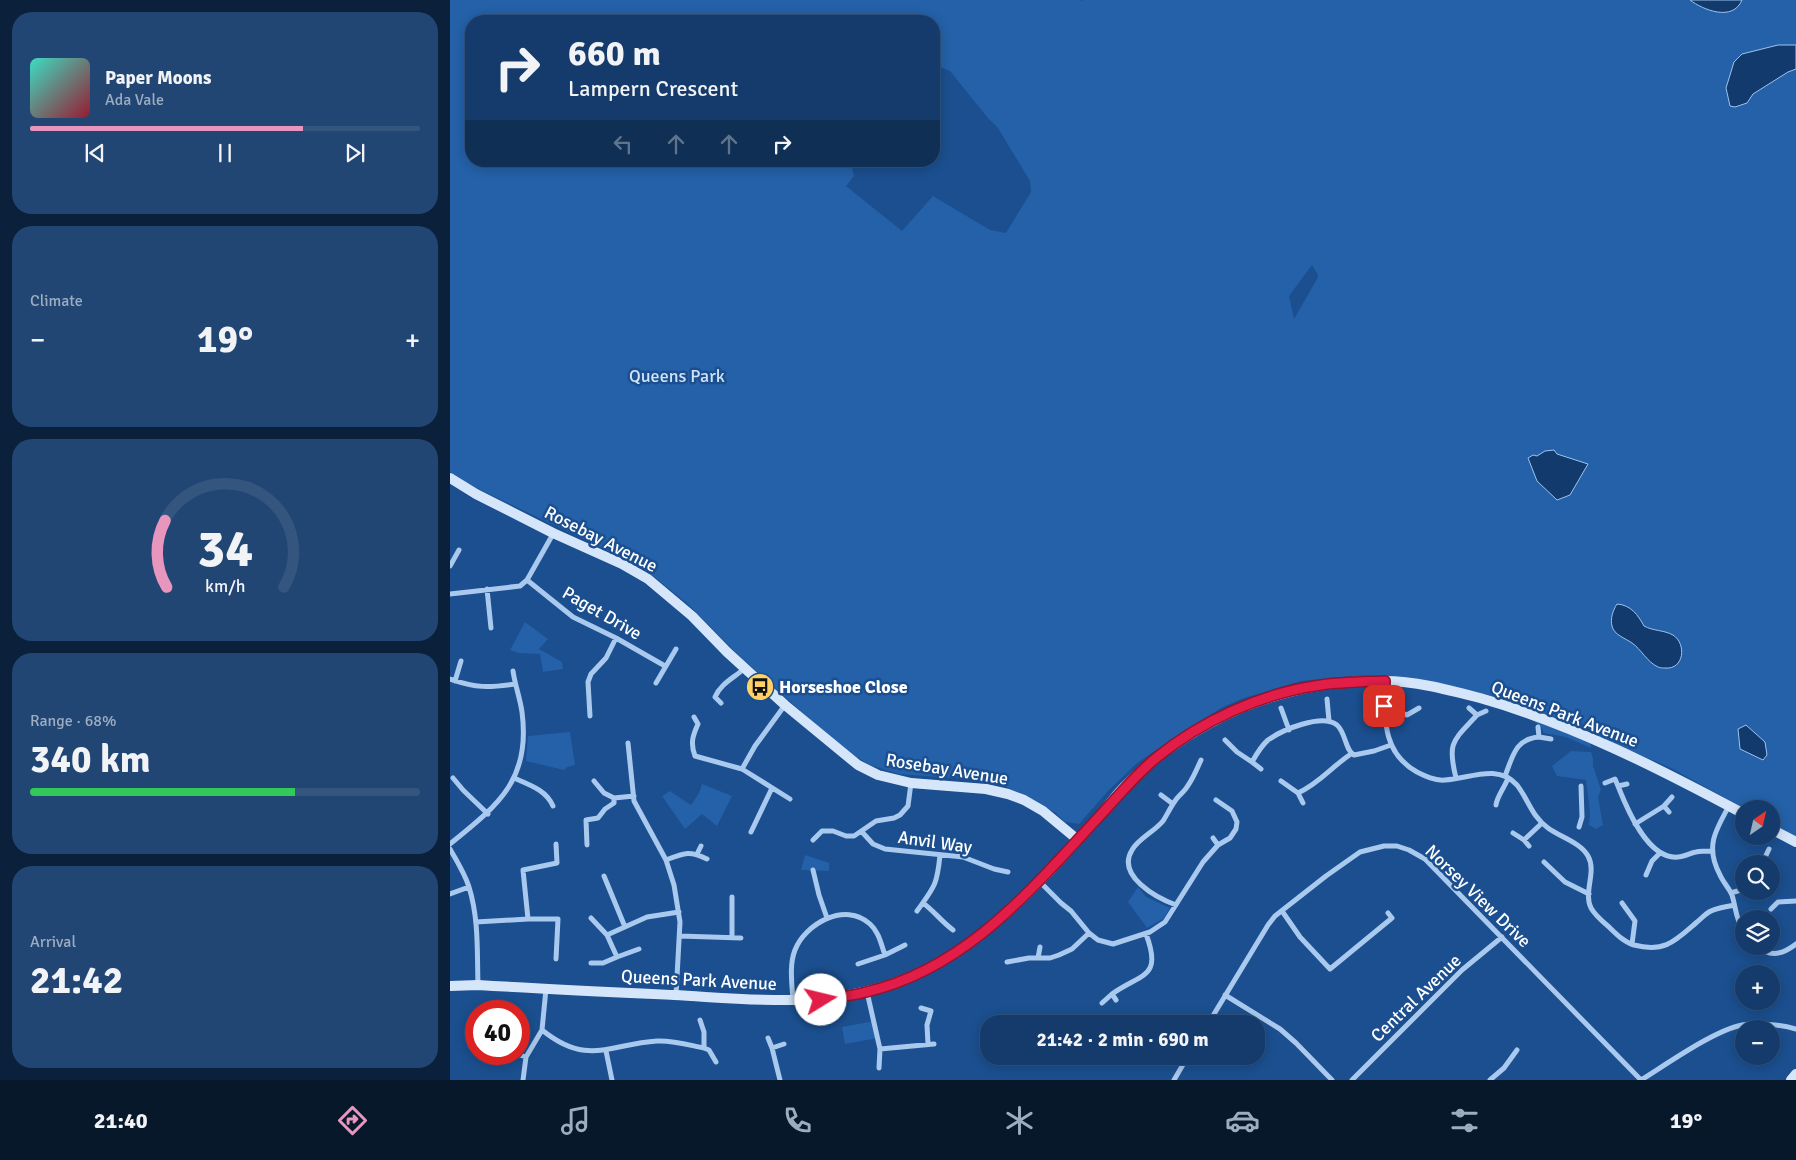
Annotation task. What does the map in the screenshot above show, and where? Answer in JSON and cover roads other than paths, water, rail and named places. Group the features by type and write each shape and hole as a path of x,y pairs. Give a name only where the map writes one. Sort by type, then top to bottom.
{"street":[{"name":"Rosebay Avenue","path":"450,478 476,494 553,533 622,564 648,579 692,616 785,705 858,765 878,775 911,783 986,788 1008,794 1043,810 1078,840"},
{"path":"450,593 520,586 527,580 553,533"},
{"path":"450,566 459,550"},
{"name":"Paget Drive","path":"527,580 565,612 665,666"},
{"path":"487,589 491,628"},
{"path":"590,716 588,682 592,674 606,658 616,638"},
{"path":"656,683 676,649"},
{"path":"461,662 452,680 484,688 515,684"},
{"path":"721,703 716,694 726,681 745,668"},
{"path":"450,844 488,814 503,797 514,778 521,760 523,737 522,711 513,671"},
{"path":"1385,681 1385,713 1390,745 1403,762 1427,777 1445,780 1486,773 1506,777 1516,785 1542,823 1579,846 1588,856 1591,873 1589,903 1594,912 1620,938 1632,944 1654,947 1668,945 1710,911 1734,905"},
{"name":"Queens Park Avenue","path":"450,986 478,985 737,1000 821,1000 867,992 909,977 955,953 996,924 1078,840 1124,787 1157,758 1186,737 1217,719 1264,700 1299,689 1345,682 1385,681 1423,684 1466,694 1526,713 1643,762 1735,809"},
{"path":"1327,699 1329,721"},
{"path":"742,769 755,746 785,705"},
{"path":"1282,708 1290,730"},
{"path":"1385,713 1400,712 1407,715 1419,708"},
{"path":"1469,708 1477,715"},
{"path":"1456,778 1452,757 1453,743 1477,715 1486,710"},
{"path":"694,717 698,724 692,738 695,756 742,769 790,800"},
{"path":"1252,762 1269,739 1312,722 1329,721 1339,727 1343,732 1351,754"},
{"path":"1538,727 1539,737"},
{"path":"1496,805 1496,800 1504,789 1506,777 1515,753 1523,741 1539,737 1550,739"},
{"path":"1225,740 1237,752 1261,769"},
{"path":"628,743 634,802 666,860 674,885 679,912 680,936 676,995"},
{"path":"1298,792 1315,784 1335,765 1351,754 1358,755 1390,745"},
{"path":"1176,905 1157,897 1139,883 1128,860 1132,850 1161,823 1176,799 1187,788 1201,760"},
{"path":"453,778 462,790 488,814"},
{"path":"514,778 549,796 553,806"},
{"path":"1605,783 1615,779 1635,824 1660,853 1666,856 1678,857 1696,852 1712,851"},
{"path":"594,781 604,793 614,798 634,796"},
{"path":"1280,782 1298,792 1302,803"},
{"path":"813,840 822,831 833,831 846,836 854,836 876,821 900,815 908,806 911,783"},
{"path":"1618,786 1627,784"},
{"path":"1579,827 1582,817 1581,786"},
{"path":"751,832 772,788"},
{"path":"1161,795 1173,804"},
{"path":"1635,824 1664,806 1672,797"},
{"path":"587,845 586,820 598,818 604,809 614,803 614,798"},
{"path":"1039,881 1098,940 1113,944 1146,934 1165,922 1194,874 1218,845 1230,838 1236,828 1237,822 1232,811 1216,800"},
{"path":"1664,806 1669,812"},
{"path":"1729,806 1712,838 1712,851 1717,870 1731,893 1735,910"},
{"path":"1524,840 1542,823"},
{"name":"Anvil Way","path":"862,832 873,844 885,849 963,857 994,869 1008,872"},
{"path":"1513,833 1524,840 1529,846"},
{"path":"1780,834 1796,842"},
{"path":"1213,838 1218,845"},
{"path":"528,919 523,870 557,863 556,844"},
{"path":"697,854 701,846"},
{"name":"Norsey View Drive","path":"1213,1015 1268,925 1282,911 1360,852 1384,846 1397,846 1425,859 1641,1080"},
{"path":"450,849 469,887 476,922 478,985"},
{"path":"1766,855 1769,849"},
{"path":"666,860 684,853 697,854 708,859"},
{"path":"1646,875 1652,861 1660,853"},
{"path":"917,911 932,892 937,882 940,855"},
{"path":"1544,862 1565,882 1589,894"},
{"path":"813,870 818,895 827,918"},
{"path":"604,876 625,926"},
{"path":"450,894 469,887"},
{"path":"1731,893 1735,892"},
{"path":"732,897 732,936"},
{"path":"1771,909 1778,902 1796,901"},
{"path":"922,903 953,930"},
{"path":"1622,903 1635,921 1632,944"},
{"path":"1282,911 1300,937 1330,969 1392,918"},
{"path":"608,935 648,917 679,912"},
{"path":"1388,913 1397,924"},
{"path":"793,1000 792,966 795,950 804,934 827,918 837,915 849,915 862,918 876,931 885,954"},
{"path":"591,918 608,935 617,957"},
{"path":"476,922 558,919 556,959"},
{"path":"1007,962 1050,958 1072,949 1089,933"},
{"path":"1102,1003 1122,987 1139,980 1150,969 1152,953 1146,934"},
{"path":"680,936 732,936 741,938"},
{"name":"Central Avenue","path":"1352,1080 1462,970 1502,937"},
{"path":"1780,953 1786,952 1796,944"},
{"path":"858,964 905,945"},
{"path":"1038,958 1040,947"},
{"path":"591,963 603,963 639,948"},
{"path":"530,1051 542,1030 546,990"},
{"path":"867,992 880,1049 879,1068"},
{"path":"1112,994 1116,1000"},
{"path":"1225,995 1280,1029 1332,1080"},
{"path":"880,1049 931,1044 927,1024 931,1011 920,1008"},
{"path":"700,1020 704,1032 704,1048"},
{"path":"1641,1080 1706,1041 1740,1025 1772,1025 1796,1028"},
{"path":"542,1030 575,1049 606,1051 660,1041 704,1048 708,1050 716,1062"},
{"path":"768,1038 780,1080"},
{"path":"772,1048 784,1044"},
{"path":"1490,1080 1504,1068 1517,1050"},
{"path":"606,1051 612,1080"},
{"path":"523,1080 525,1065"},
{"path":"1174,1080 1183,1065"},
{"path":"1791,1080 1796,1074"}],"place":[{"name":"Horseshoe Close","path":"760,687"}],"park label":[{"name":"Queens Park","path":"677,376"}]}
